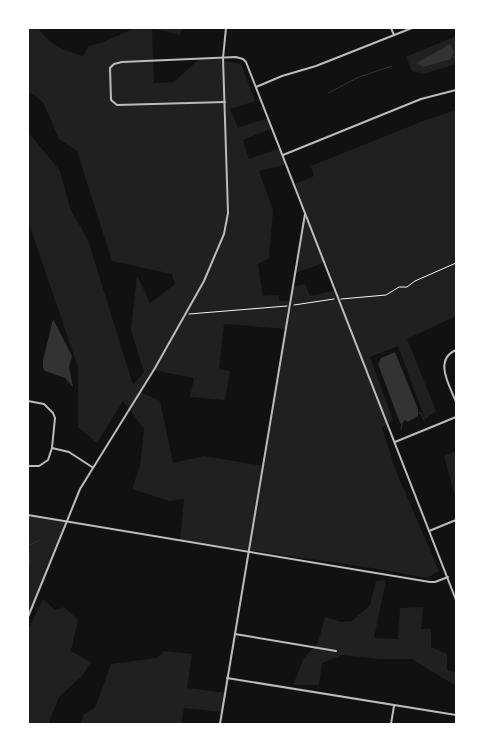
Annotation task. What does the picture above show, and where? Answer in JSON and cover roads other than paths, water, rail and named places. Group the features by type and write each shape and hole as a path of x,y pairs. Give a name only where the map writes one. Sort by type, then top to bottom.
{"street":[{"path":"28,617 80,489 186,314 212,266 224,234 228,220 223,58 226,28"},
{"path":"391,28 394,35"},
{"path":"256,87 282,76 316,66 412,28"},
{"path":"225,102 117,105 112,102 110,75 112,65 122,62 223,58 238,58 245,61 456,600"},
{"path":"282,155 420,100 456,90"},
{"path":"220,724 305,211"},
{"path":"456,350 448,355 444,365 445,375 456,402"},
{"path":"28,402 44,404 54,413 55,424 52,448 48,460 35,467 28,466"},
{"path":"395,442 456,417"},
{"path":"52,448 69,452 92,467"},
{"path":"28,515 432,582 448,577"},
{"path":"430,531 456,520"},
{"path":"235,634 336,651"},
{"path":"228,678 456,715"},
{"path":"391,724 394,706"}],"waterway":[{"path":"328,93 359,77 392,66"},
{"path":"417,413 421,413 424,420"},
{"path":"401,429 402,424"},
{"path":"30,545 40,540"},
{"path":"29,554 29,564"}]}
